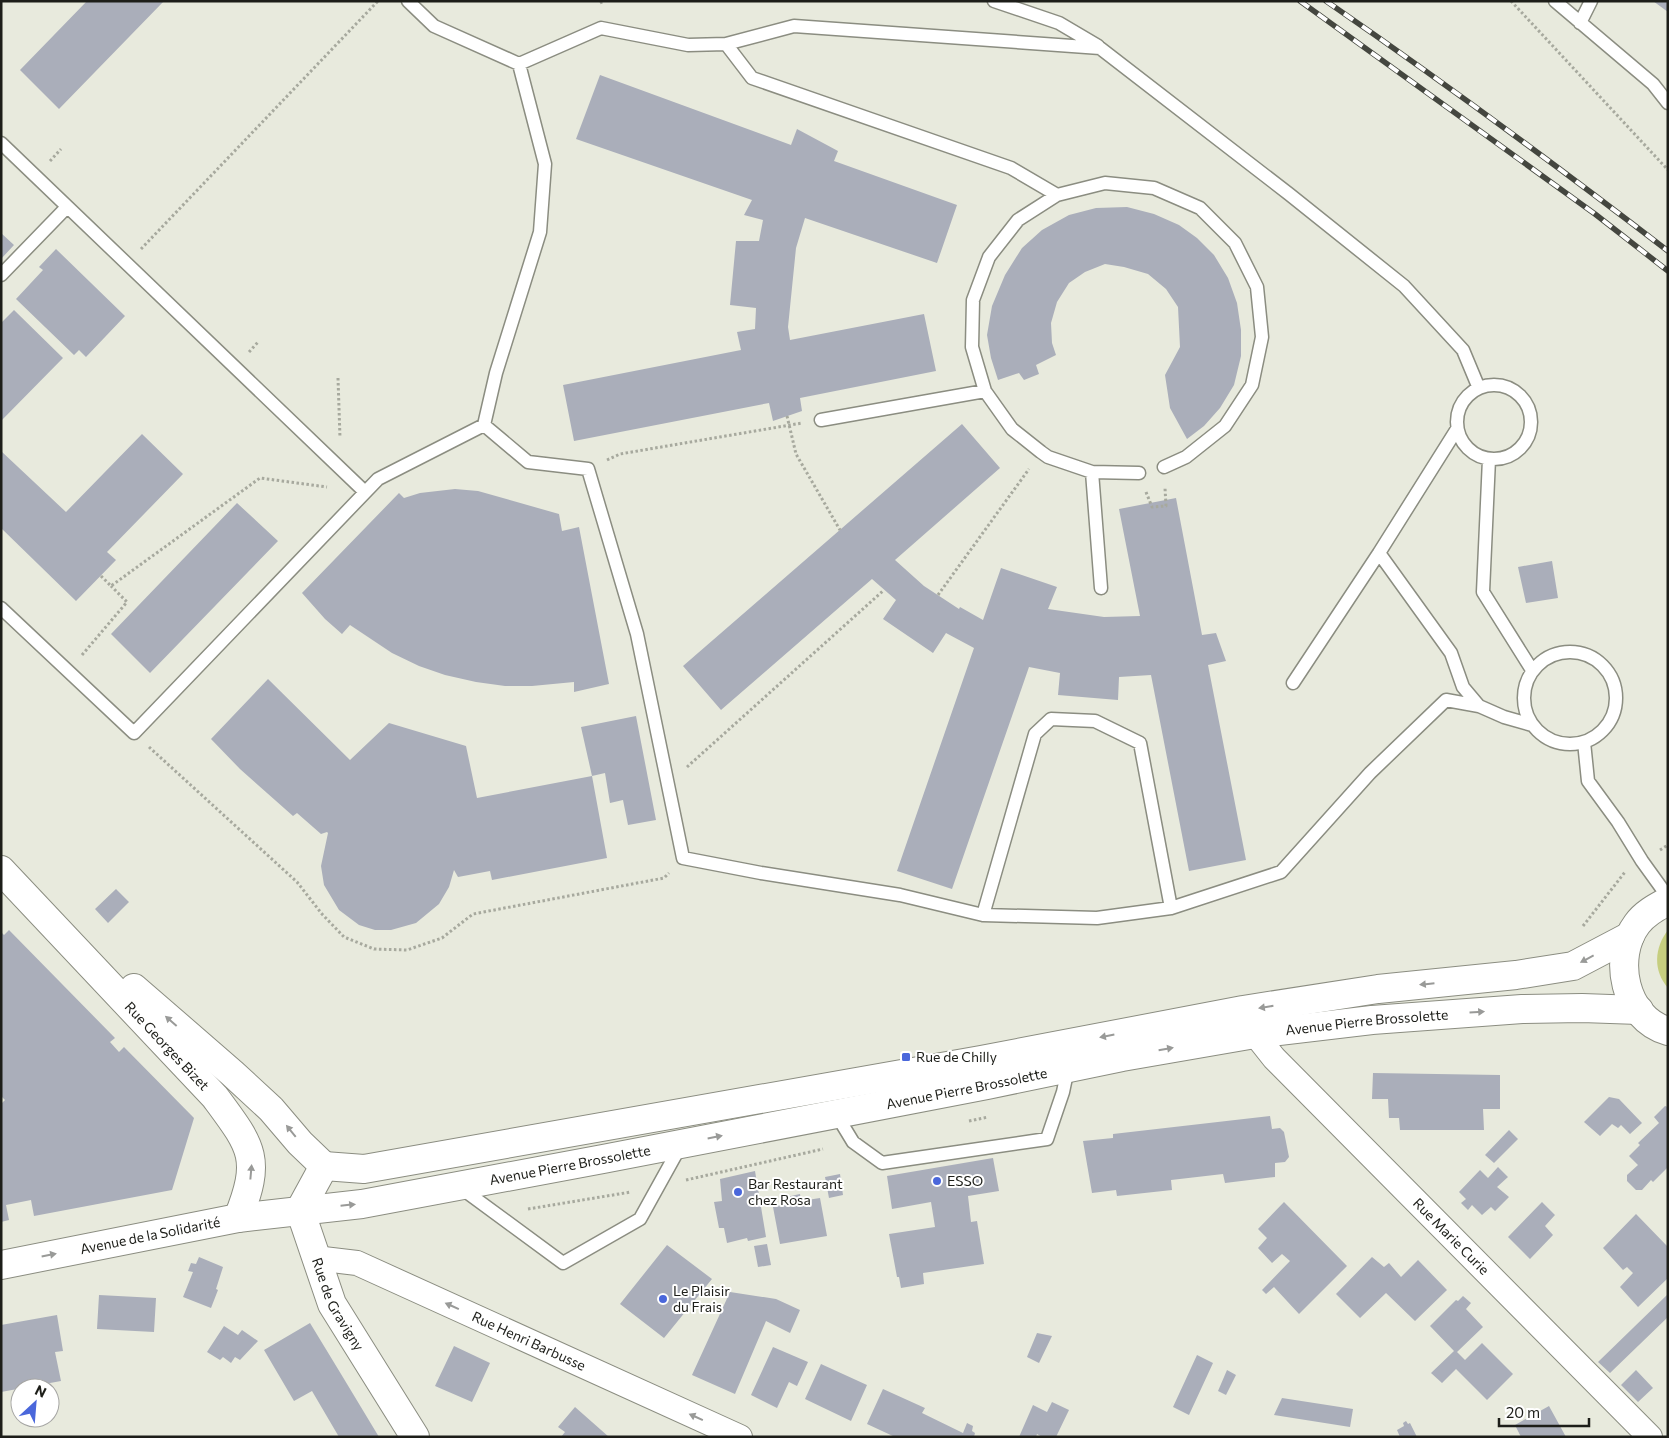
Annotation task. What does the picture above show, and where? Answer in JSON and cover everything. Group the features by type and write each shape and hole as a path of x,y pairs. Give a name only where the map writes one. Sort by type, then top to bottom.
{"main road":[{"name":"Rue Georges Bizet","path":"1,870 215,1098 241,1132 250,1154 253,1168 247,1194 238,1218"},
{"name":"Rue Georges Bizet","path":"29,898 239,1079 271,1109 300,1143 324,1166"},
{"name":"Avenue Pierre Brossolette","path":"1668,899 1647,913 1637,924 1630,936 1623,965 1630,997 1650,1022 1668,1031"},
{"name":"Avenue Pierre Brossolette","path":"324,1166 364,1169 919,1072 1242,1010 1378,990 1516,975 1573,966 1630,936"},
{"name":"Avenue Pierre Brossolette","path":"300,1210 362,1204 836,1114 1122,1057 1255,1034 1372,1020 1522,1009 1582,1008 1639,1010"},
{"path":"300,1210 324,1166"},
{"name":"Avenue de la Solidarité","path":"1,1265 238,1218 300,1210"},
{"name":"Rue de Gravigny","path":"300,1210 332,1304 415,1437"}],"street":[{"name":"Rue Marie Curie","path":"1255,1034 1274,1058 1650,1437"},
{"name":"Rue Henri Barbusse","path":"315,1258 357,1263 740,1437"}],"lane":[{"path":"408,1 434,26 519,64 601,28 688,45 726,44 794,26 1100,48"},
{"path":"994,1 1059,23 1100,48 1289,194 1404,286 1463,350 1478,386"},
{"path":"1555,1 1653,84 1668,103"},
{"path":"1580,23 1592,1"},
{"path":"726,44 752,78 1011,168 1057,195"},
{"path":"484,425 496,373 540,232 545,164 519,64"},
{"path":"1,143 365,492"},
{"path":"1139,473 1092,472 1048,457 1041,452 1012,429 985,391 972,347 973,300 989,257 1018,220 1057,195 1105,183 1154,188 1200,208 1235,243 1257,287 1262,337 1252,385 1225,426 1186,457 1164,467"},
{"path":"1,275 67,207"},
{"path":"1496,384 1508,387 1518,393 1526,402 1530,413 1531,426 1528,437 1522,447 1512,455 1501,459 1476,456 1466,448 1459,437 1457,411 1463,400 1478,386 1496,384"},
{"path":"821,420 985,391"},
{"path":"484,425 528,462 588,469 637,634 683,858 761,873 900,895 983,915 1097,918 1171,908 1281,872 1370,774 1446,700 1479,706 1504,717 1532,725"},
{"path":"1,608 134,734 378,479 484,425"},
{"path":"1293,683 1380,554 1457,429"},
{"path":"1489,459 1483,592 1532,670"},
{"path":"1092,472 1101,588"},
{"path":"1380,554 1451,653 1463,687 1479,706"},
{"path":"1570,651 1584,654 1597,661 1608,671 1614,684 1616,698 1614,713 1607,726 1597,736 1584,742 1570,745 1555,742 1542,735 1532,725 1525,712 1523,698 1532,670 1542,660 1570,651"},
{"path":"983,915 1035,734 1051,719 1095,721 1140,743 1171,908"},
{"path":"1584,742 1588,780 1668,899"},
{"path":"836,1114 853,1142 882,1163 1047,1139 1063,1092 1068,1068"},
{"path":"457,1186 563,1263 640,1220 681,1143"}],"path":[{"path":"127,264 378,1"},
{"path":"1511,1 1668,170"},
{"path":"338,378 341,469"},
{"path":"787,416 796,454 840,530"},
{"path":"588,469 620,454 821,420"},
{"path":"938,595 1041,452"},
{"path":"1139,473 1152,507 1159,508 1166,506 1164,467"},
{"path":"111,586 260,478 365,492"},
{"path":"68,672 127,602 101,576"},
{"path":"668,784 884,590"},
{"path":"134,734 297,882 322,914 344,937 374,949 407,950 442,938 473,914 664,878 683,858"},
{"path":"1579,931 1623,874 1668,845"}],"green space":[{"path":"1668,930 1668,988 1660,974 1657,959 1660,944"}],"building":[{"path":"87,1 164,1 59,109 20,70"},
{"path":"1653,1 1668,1 1668,12"},
{"path":"600,75 791,145 797,129 838,151 834,161 957,205 937,263 805,218 796,248 788,327 790,340 924,314 936,371 800,398 802,411 773,421 769,403 574,441 563,385 741,350 737,332 755,329 756,308 730,305 736,241 759,241 763,220 744,215 752,200 576,139"},
{"path":"1127,207 1154,214 1179,225 1197,238 1214,255 1228,278 1237,303 1241,330 1241,356 1234,385 1220,408 1204,426 1187,439 1170,408 1165,375 1180,347 1178,307 1166,289 1148,274 1105,264 1085,272 1069,283 1057,302 1051,323 1052,343 1056,355 1036,365 1039,374 1024,380 1019,373 998,380 991,358 987,335 992,306 1005,275 1022,248 1042,230 1069,215 1096,208"},
{"path":"1,233 14,245 1,259"},
{"path":"56,249 125,316 86,357 79,350 74,355 16,299 43,270 39,267"},
{"path":"14,310 63,358 1,421 1,323"},
{"path":"962,424 1000,468 895,560 924,586 959,609 960,607 983,620 1001,568 1057,587 1048,609 1104,617 1140,616 1119,509 1176,498 1202,635 1216,633 1226,661 1208,665 1246,860 1189,871 1151,675 1119,677 1118,700 1058,695 1060,673 1029,667 952,889 897,871 974,648 946,633 933,653 883,619 896,600 872,579 721,710 683,666"},
{"path":"142,434 183,474 107,552 116,560 76,601 1,528 1,451 66,512"},
{"path":"455,489 478,491 559,514 562,531 579,527 609,684 574,692 574,682 532,686 505,686 445,675 419,666 392,653 350,625 342,634 325,619 302,593 399,493 404,498 420,493"},
{"path":"237,503 278,541 150,673 111,634"},
{"path":"1552,561 1558,598 1526,603 1518,567"},
{"path":"268,679 350,760 389,723 466,746 477,798 592,776 607,858 492,880 490,871 458,877 454,870 449,887 439,904 416,923 391,930 375,930 359,925 339,910 324,885 321,866 328,833 321,834 297,813 293,816 240,769 211,739"},
{"path":"636,716 656,820 628,825 623,800 610,803 605,773 592,776 581,727"},
{"path":"116,889 129,902 108,923 95,909"},
{"path":"9,930 115,1038 110,1042 119,1052 124,1047 194,1118 172,1190 34,1216 31,1200 6,1205 9,1220 1,1222 1,1104 5,1100 1,1096 1,932 4,935"},
{"path":"1373,1073 1500,1075 1500,1109 1483,1109 1484,1130 1400,1130 1399,1118 1389,1118 1388,1099 1372,1099"},
{"path":"1609,1097 1619,1099 1642,1123 1630,1134 1621,1125 1618,1128 1612,1124 1600,1136 1584,1122"},
{"path":"1665,1106 1668,1107 1668,1167 1653,1182 1651,1180 1642,1190 1636,1190 1627,1181 1627,1175 1638,1165 1629,1156 1640,1145 1638,1143 1659,1123 1654,1117"},
{"path":"1270,1116 1272,1129 1280,1128 1284,1132 1289,1157 1285,1162 1275,1163 1275,1177 1225,1183 1223,1174 1171,1180 1172,1190 1117,1196 1116,1190 1092,1193 1083,1141 1113,1138 1113,1134"},
{"path":"1509,1130 1518,1139 1494,1163 1485,1155"},
{"path":"993,1158 999,1191 968,1196 971,1222 977,1221 984,1264 923,1273 924,1284 901,1288 899,1277 897,1277 889,1234 935,1227 931,1202 892,1209 887,1176"},
{"path":"1498,1167 1508,1177 1497,1187 1509,1197 1495,1211 1491,1207 1482,1215 1472,1205 1468,1210 1461,1203 1466,1199 1459,1192 1480,1170 1488,1178"},
{"path":"755,1171 766,1237 748,1241 747,1238 727,1243 724,1228 719,1228 714,1202 722,1201 720,1179"},
{"path":"840,1174 843,1195 829,1198 825,1177"},
{"path":"800,1194 801,1201 820,1198 827,1236 780,1244 773,1207 783,1204 782,1198"},
{"path":"1284,1202 1347,1266 1299,1314 1274,1287 1266,1294 1262,1290 1290,1261 1282,1254 1272,1263 1258,1248 1267,1238 1258,1229"},
{"path":"1542,1202 1555,1215 1545,1226 1553,1235 1530,1259 1508,1237"},
{"path":"1636,1214 1668,1247 1668,1278 1638,1307 1620,1287 1633,1273 1627,1267 1623,1270 1603,1248"},
{"path":"767,1244 771,1265 758,1267 754,1246"},
{"path":"667,1245 712,1279 664,1338 620,1304"},
{"path":"199,1257 223,1267 216,1289 218,1290 211,1308 183,1297 193,1272 188,1271 191,1263 196,1264"},
{"path":"1372,1257 1384,1267 1389,1263 1401,1277 1418,1260 1447,1290 1415,1321 1386,1293 1360,1318 1336,1294"},
{"path":"730,1292 776,1299 800,1310 790,1333 766,1321 735,1394 692,1375"},
{"path":"1668,1294 1668,1317 1610,1373 1598,1362"},
{"path":"99,1295 156,1298 154,1332 97,1329"},
{"path":"1463,1296 1471,1303 1466,1309 1483,1327 1457,1352 1465,1360 1482,1343 1513,1374 1487,1400 1456,1369 1442,1383 1431,1373 1454,1351 1430,1326 1456,1300 1458,1301"},
{"path":"57,1315 63,1351 55,1352 61,1381 60,1378 10,1378 10,1390 1,1392 1,1325"},
{"path":"310,1323 379,1437 339,1437 312,1391 294,1401 264,1350"},
{"path":"224,1326 238,1335 242,1330 258,1341 240,1360 235,1357 231,1363 223,1357 220,1360 207,1352"},
{"path":"1037,1333 1052,1336 1039,1363 1027,1357"},
{"path":"454,1346 490,1363 472,1402 435,1386"},
{"path":"773,1347 808,1362 797,1386 789,1382 777,1408 751,1395"},
{"path":"1197,1355 1213,1363 1189,1415 1173,1407"},
{"path":"821,1364 867,1385 851,1421 805,1399"},
{"path":"1227,1370 1236,1375 1226,1395 1218,1391"},
{"path":"1636,1370 1653,1388 1638,1402 1621,1385"},
{"path":"883,1389 925,1408 922,1413 963,1433 967,1423 973,1426 974,1437 895,1437 867,1424"},
{"path":"1282,1398 1353,1409 1350,1427 1274,1415"},
{"path":"1052,1402 1069,1410 1056,1437 1042,1437 1037,1434 1036,1437 1019,1437 1033,1405 1047,1412"},
{"path":"1549,1406 1566,1437 1521,1437 1515,1425"},
{"path":"575,1407 609,1437 561,1437 565,1432 558,1427"},
{"path":"1406,1421 1408,1424 1410,1423 1417,1437 1400,1437 1397,1430 1404,1426 1403,1423"}],"railway":[{"path":"1300,1 1595,214 1668,271"},
{"path":"1326,1 1498,124 1668,251"}],"place":[{"name":"Rue de Chilly","path":"906,1057"},
{"name":"ESSO","path":"937,1181"},
{"name":"Bar Restaurant chez Rosa","path":"738,1192"},
{"name":"Le Plaisir du Frais","path":"663,1299"}]}
